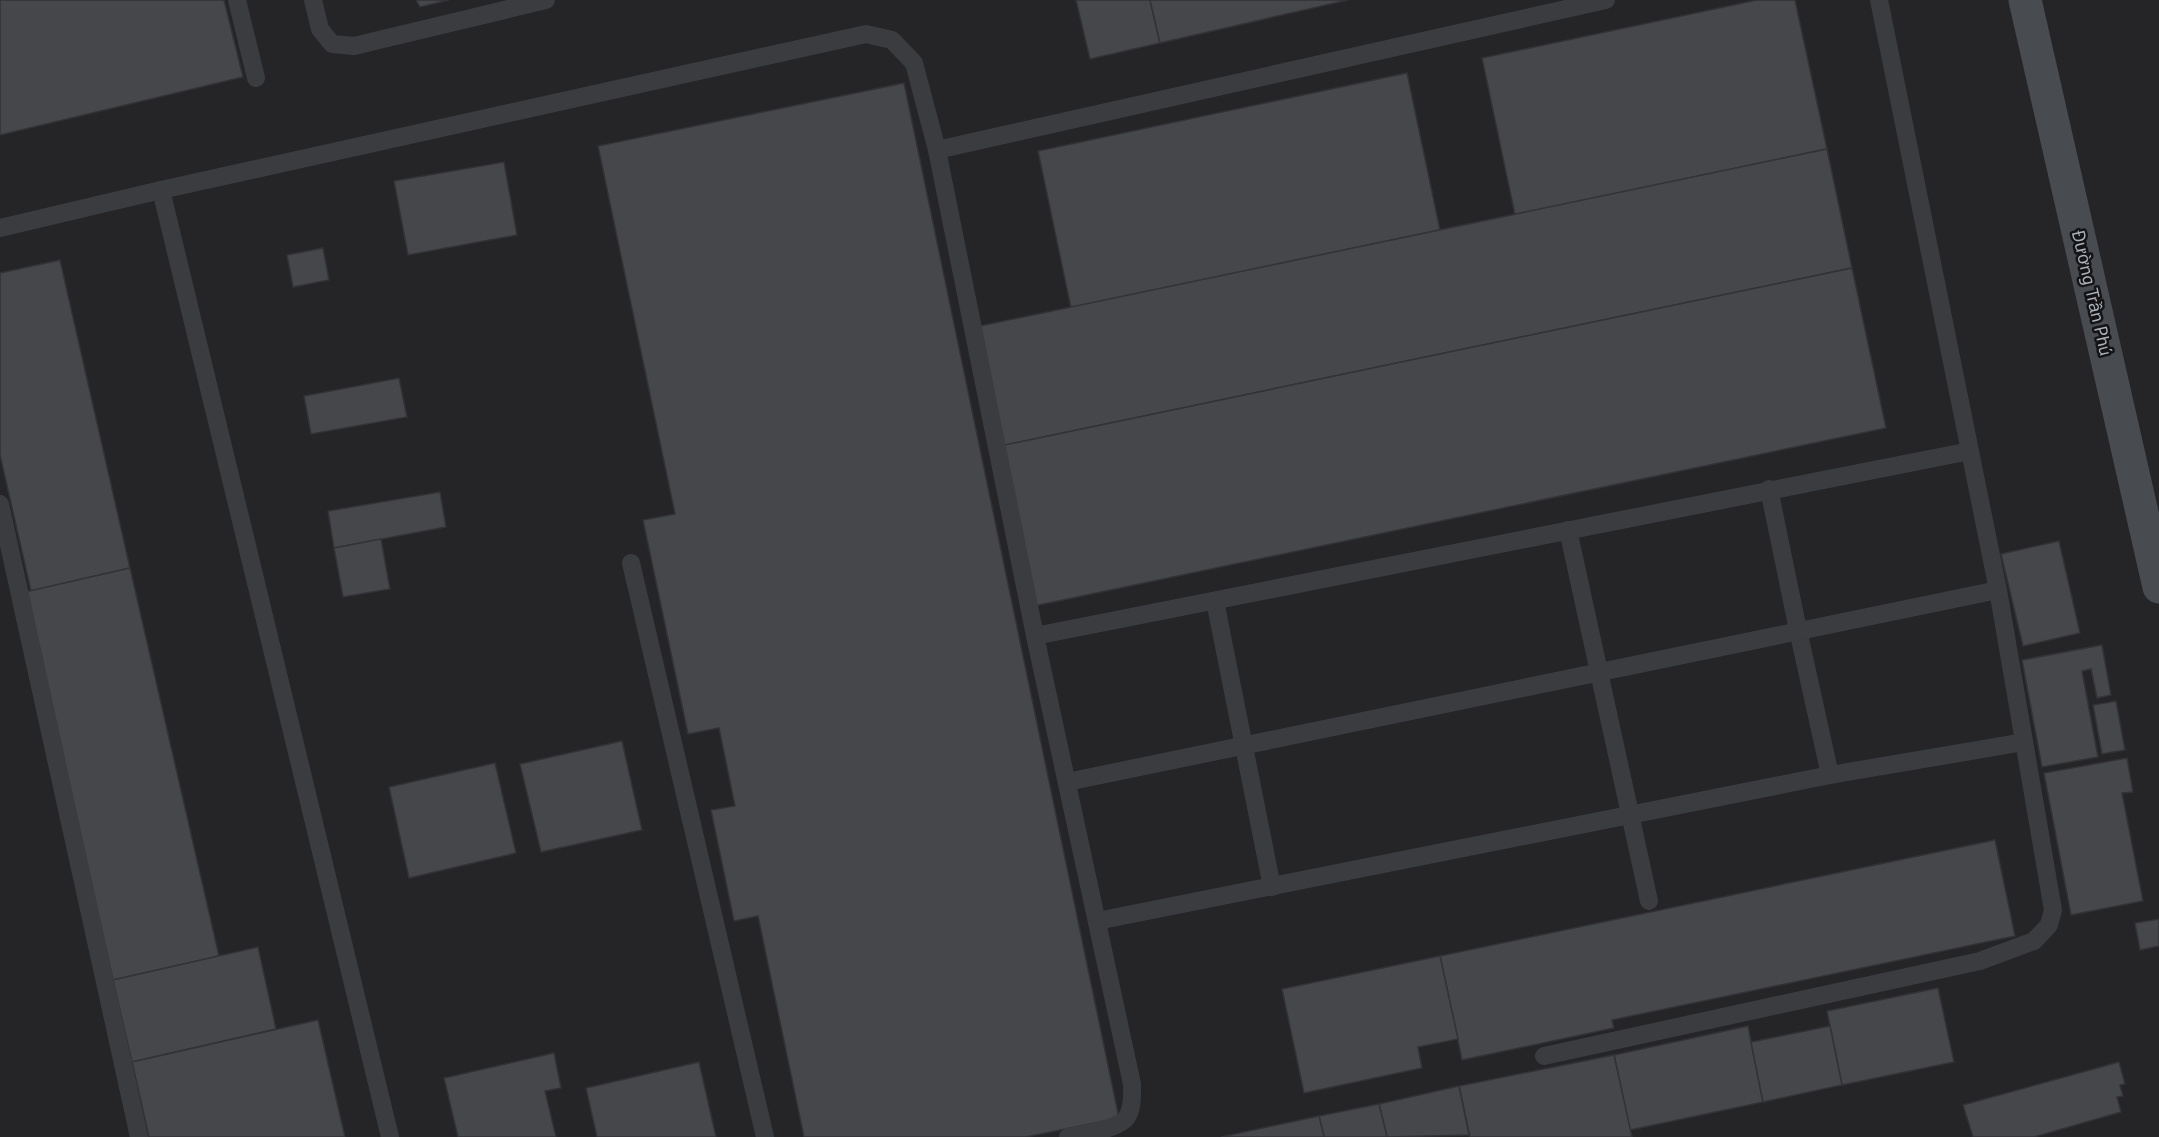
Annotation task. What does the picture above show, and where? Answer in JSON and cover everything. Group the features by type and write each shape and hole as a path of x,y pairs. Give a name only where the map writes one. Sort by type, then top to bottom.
{"main road":[{"name":"Đường Trần Phú","path":"2025,0 2159,586"}],"lane":[{"path":"237,0 256,78"},
{"path":"313,0 320,29 332,44 354,46 546,0"},
{"path":"937,150 1606,0"},
{"path":"1544,1056 1980,961 2034,941 2049,924 2053,910 1998,590 1879,0"},
{"path":"0,228 161,190 866,34 892,40 914,63 937,150 1035,636 1132,1084 1132,1105 1126,1119 1117,1126 1068,1137"},
{"path":"161,190 390,1137"},
{"path":"1035,636 1970,451"},
{"path":"1769,489 1830,775"},
{"path":"0,504 139,1137"},
{"path":"1568,530 1649,901"},
{"path":"631,563 765,1137"},
{"path":"1067,782 1998,590"},
{"path":"1215,601 1272,886"},
{"path":"1097,921 1830,775 2024,742"}],"shaded area":[{"path":"0,0 2159,0 2159,1137 0,1137"}],"building":[{"path":"0,0 224,0 243,77 0,135"},
{"path":"416,0 449,0 420,7"},
{"path":"1076,0 1150,0 1160,43 1090,59"},
{"path":"1150,0 1348,0 1160,43"},
{"path":"1757,0 1795,0 1827,149 1515,215 1482,58"},
{"path":"1407,73 1440,230 1071,308 1038,151"},
{"path":"904,83 1119,1118 1026,1137 804,1137 758,916 734,921 711,810 735,806 719,728 688,734 643,520 675,514 598,146"},
{"path":"1827,149 1852,268 1000,446 975,327"},
{"path":"504,162 517,235 408,255 394,181"},
{"path":"323,248 329,280 293,287 287,255"},
{"path":"60,260 130,568 31,591 0,455 0,273"},
{"path":"1852,268 1886,428 1034,606 1000,446"},
{"path":"399,378 407,417 311,434 304,396"},
{"path":"440,492 446,527 334,548 328,511"},
{"path":"381,539 390,589 343,597 334,548"},
{"path":"2059,541 2080,633 2023,646 2001,554"},
{"path":"130,568 219,956 113,980 25,592"},
{"path":"2102,645 2111,695 2097,698 2091,669 2082,671 2098,757 2042,767 2022,660"},
{"path":"2116,701 2125,750 2102,754 2093,705"},
{"path":"622,741 642,830 541,852 520,764"},
{"path":"2127,758 2133,792 2122,793 2143,901 2071,915 2044,773"},
{"path":"495,763 516,853 409,878 389,787"},
{"path":"1995,840 2015,936 1612,1020 1614,1028 1462,1060 1440,956"},
{"path":"2159,919 2159,946 2140,950 2135,923"},
{"path":"258,947 276,1029 132,1062 113,980"},
{"path":"1440,956 1458,1039 1418,1047 1422,1068 1304,1093 1282,989"},
{"path":"1938,988 1954,1062 1842,1085 1827,1011"},
{"path":"318,1020 345,1137 149,1137 132,1062"},
{"path":"1748,1026 1763,1102 1630,1130 1614,1055"},
{"path":"1830,1026 1842,1085 1763,1102 1751,1042"},
{"path":"554,1053 561,1088 545,1091 556,1137 458,1137 444,1078"},
{"path":"1614,1055 1632,1137 1470,1137 1459,1086"},
{"path":"699,1062 716,1137 597,1137 586,1088"},
{"path":"2119,1062 2125,1084 2120,1085 2123,1096 2117,1097 2121,1112 2034,1137 1973,1137 1963,1105"},
{"path":"1459,1086 1469,1135 1387,1137 1379,1104"},
{"path":"1379,1104 1387,1137 1324,1137 1319,1116"},
{"path":"1319,1116 1324,1137 1221,1137"}]}
